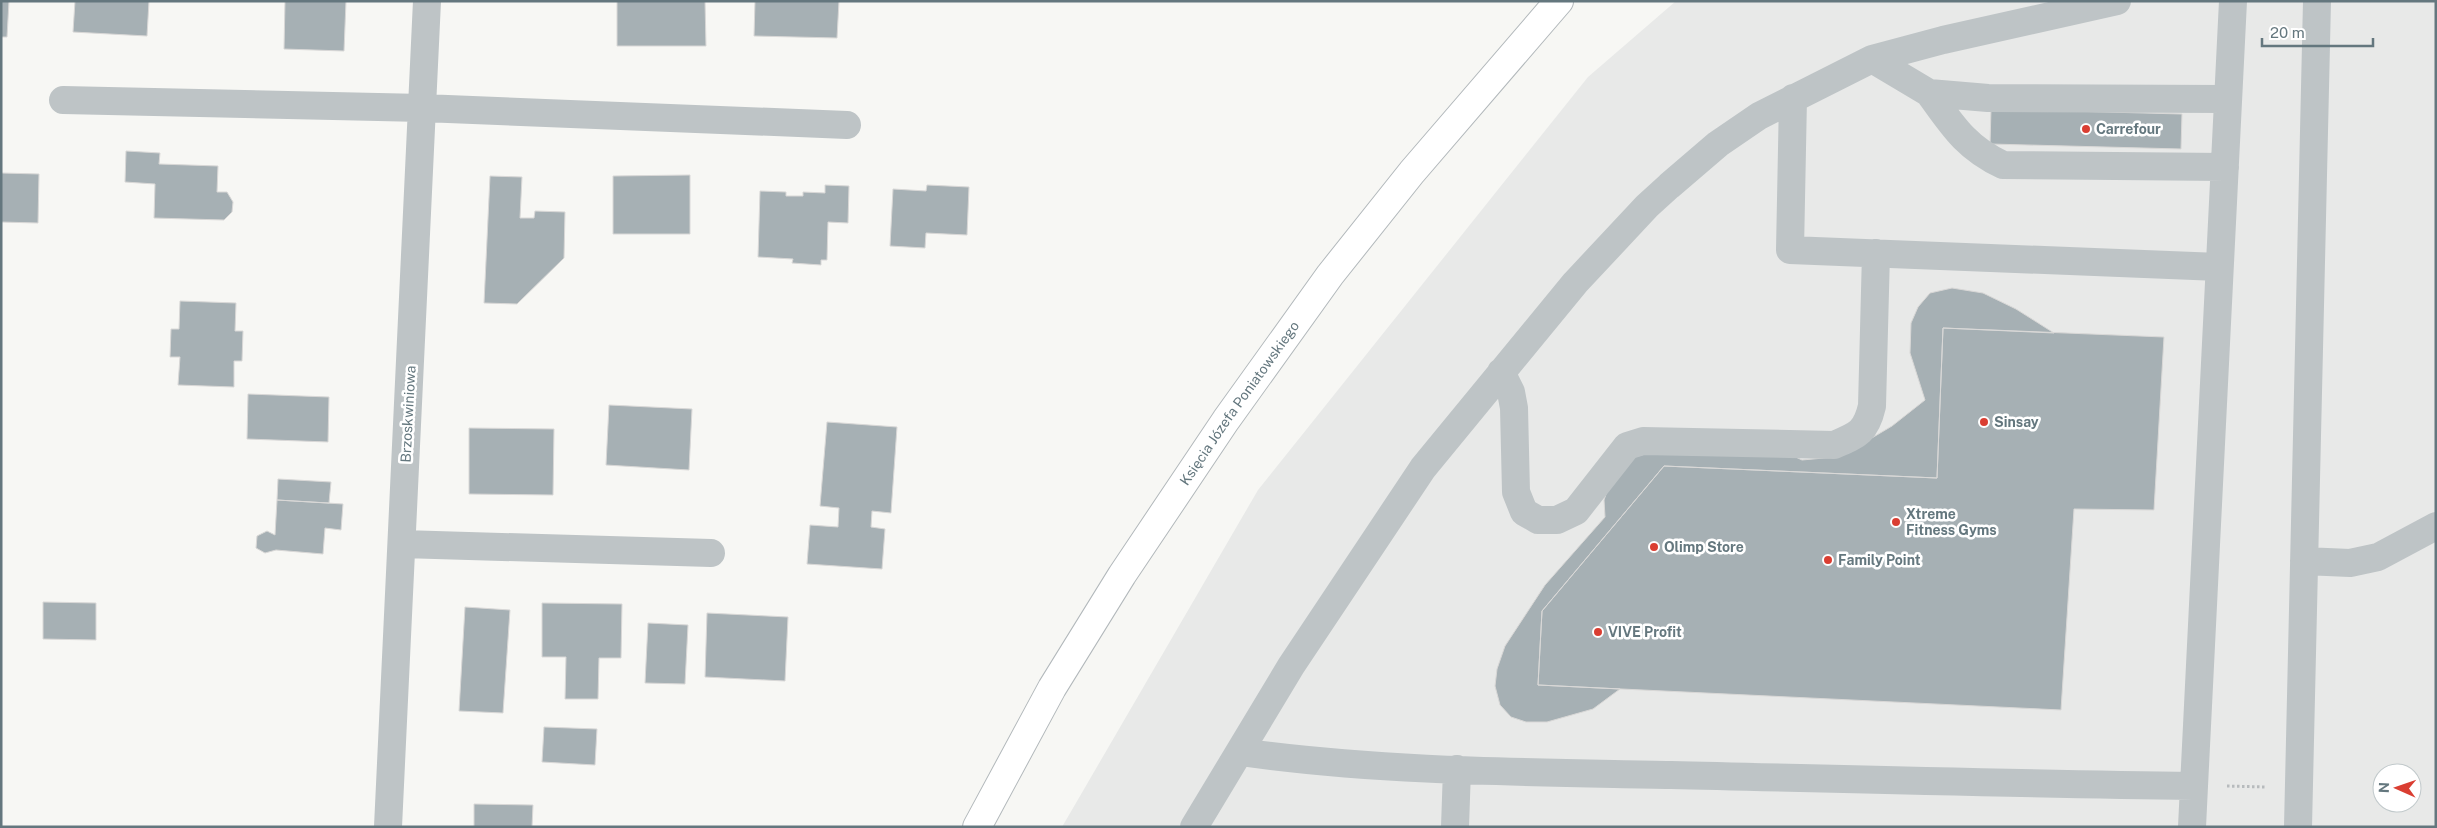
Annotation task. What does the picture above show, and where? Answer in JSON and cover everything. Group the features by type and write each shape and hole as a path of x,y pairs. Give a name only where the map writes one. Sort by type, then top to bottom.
{"main road":[{"name":"Księcia Józefa Poniatowskiego","path":"977,827 1052,688 1122,575 1226,420 1330,275 1412,172 1557,5"}],"street":[{"name":"Brzoskwiniowa","path":"388,827 427,1"},
{"path":"1194,827 1291,666 1423,468 1575,283 1646,206 1718,144 1760,116 1872,59 1943,40 2117,1"},
{"path":"2192,827 2225,167 2226,99 2233,1"},
{"path":"2298,827 2318,1"},
{"path":"1872,59 1929,93 1958,134 1982,155 2003,165 2225,167"},
{"path":"1929,93 1988,98 2226,99"},
{"path":"1793,98 1790,250 2219,267"},
{"path":"63,100 423,108 847,125"},
{"path":"1501,372 1511,392 1514,408 1516,492 1524,512 1538,520 1557,520 1576,511 1627,446 1643,441 1834,445 1856,436 1868,423 1872,406 1876,253"},
{"path":"2304,561 2350,563 2378,557 2436,526"},
{"path":"402,544 711,553"},
{"path":"1240,752 1302,760 1457,769 2194,786"},
{"path":"1455,827 1457,769"}],"path":[{"path":"2194,786 2299,787"}],"shaded area":[{"path":"1676,1 2436,1 2436,827 1062,827 1258,490 1588,77"}],"building":[{"path":"1,1 9,1 7,37 1,37"},
{"path":"75,1 149,1 147,36 73,32"},
{"path":"285,1 346,1 344,51 284,49"},
{"path":"617,1 705,1 706,46 617,46"},
{"path":"755,1 839,1 837,38 754,36"},
{"name":"Carrefour","path":"1991,109 2182,114 2181,149 1990,144"},
{"path":"126,151 160,153 159,164 218,166 217,192 227,192 233,202 232,212 224,220 154,218 155,184 125,182"},
{"path":"1,173 39,174 38,223 1,222"},
{"path":"690,175 690,234 613,234 613,176"},
{"path":"490,176 522,177 520,218 534,218 535,211 565,212 564,258 517,304 484,303"},
{"path":"825,185 849,186 848,223 828,222 827,260 821,260 821,265 792,263 793,259 758,257 760,191 786,192 786,196 803,196 803,192 825,193"},
{"path":"927,185 969,187 967,235 926,233 925,248 890,246 893,189 926,191"},
{"path":"1952,288 1983,293 2016,309 2054,333 1943,328 1937,478 1664,466 1542,611 1538,685 1620,689 1593,709 1547,722 1526,722 1511,717 1500,705 1495,686 1497,669 1505,646 1545,585 1605,517 1604,500 1609,486 1628,459 1716,433 1785,452 1802,460 1835,457 1860,445 1892,426 1925,400 1910,353 1911,323 1918,307 1930,293"},
{"path":"180,301 236,303 235,331 243,331 242,361 234,361 234,387 178,385 180,357 170,357 171,329 179,329"},
{"name":"Family Point","path":"1943,328 2164,337 2154,510 2074,509 2061,710 1538,685 1542,611 1664,466 1937,478"},
{"path":"248,394 329,397 328,442 247,439"},
{"path":"609,405 692,409 689,470 606,465"},
{"path":"827,422 897,427 891,513 872,511 871,527 885,529 882,569 807,564 810,525 838,527 839,508 820,506"},
{"path":"469,428 554,429 553,495 469,494"},
{"path":"278,479 331,482 329,503 277,500"},
{"path":"277,500 343,504 341,530 325,528 323,554 276,550 265,553 256,548 257,536 267,531 275,535"},
{"path":"43,602 96,603 96,640 43,639"},
{"path":"542,603 622,604 621,658 599,658 598,699 565,699 566,657 542,657"},
{"path":"465,607 510,610 503,713 459,711"},
{"path":"707,613 788,617 785,681 705,677"},
{"path":"648,623 688,625 685,684 645,683"},
{"path":"544,727 597,729 595,765 542,762"},
{"path":"474,804 533,805 532,827 474,827"}],"place":[{"name":"Carrefour","path":"2086,129"},
{"name":"Sinsay","path":"1984,422"},
{"name":"Xtreme Fitness Gyms","path":"1896,522"},
{"name":"Olimp Store","path":"1654,547"},
{"name":"Family Point","path":"1828,560"},
{"name":"VIVE Profit","path":"1598,632"}]}
